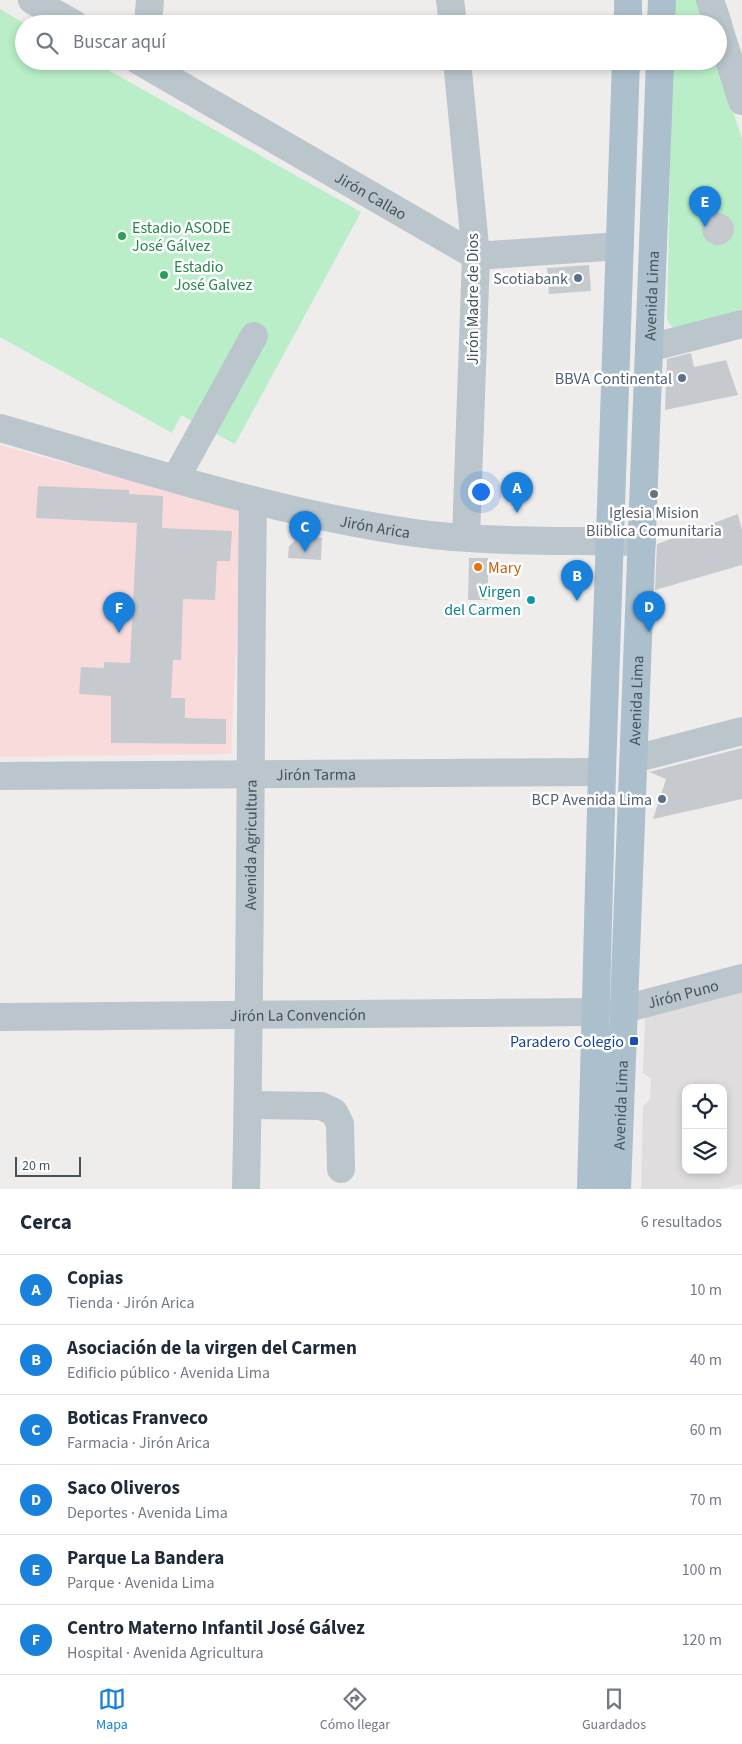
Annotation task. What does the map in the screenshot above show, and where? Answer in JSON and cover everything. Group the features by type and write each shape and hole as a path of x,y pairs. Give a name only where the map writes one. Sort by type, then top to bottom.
{"main road":[{"path":"628,0 628,15"},
{"path":"661,15 662,0"},
{"name":"Avenida Lima","path":"591,1189 602,772 626,70"},
{"name":"Avenida Lima","path":"617,1189 660,70"}],"street":[{"path":"32,0 58,15"},
{"path":"149,15 150,0"},
{"path":"450,0 452,15"},
{"path":"710,0 715,15"},
{"path":"727,54 742,101"},
{"name":"Jirón Callao","path":"156,70 476,256"},
{"name":"Jirón Madre de Dios","path":"458,70 476,256 466,537"},
{"path":"476,256 620,246"},
{"path":"649,348 742,324"},
{"path":"176,478 254,336"},
{"name":"Jirón Arica","path":"0,428 253,500 364,525 417,533 466,537 642,542"},
{"name":"Avenida Agricultura","path":"246,1189 250,1015 253,500"},
{"path":"634,759 742,731"},
{"name":"Jirón Tarma","path":"0,776 602,772"},
{"name":"Jirón Puno","path":"624,1009 742,978"},
{"name":"Jirón La Convención","path":"0,1017 596,1012"},
{"path":"248,1105 321,1106 334,1112 340,1124 341,1169"}],"shaded area":[{"path":"0,445 243,512 231,754 0,757"},
{"path":"742,985 742,1184 720,1189 641,1189 643,1107 650,1099 651,1079 643,1073 645,1014"}],"green space":[{"path":"674,0 698,0 702,15 673,15"},
{"name":"Estadio José Galvez","path":"0,9 15,18 15,70 108,70 361,212 235,444 181,415 172,433 0,337"},
{"path":"672,70 720,70 742,139 742,315 676,330 667,319"}],"building":[{"path":"718,213 724,214 729,218 733,223 733,235 729,240 724,244 718,245 712,244 707,240 703,235 702,229 703,223 707,218 712,214"},
{"path":"589,265 591,291 549,294 547,268"},
{"path":"691,353 694,367 726,360 738,395 665,410 667,359"},
{"path":"38,486 129,490 129,494 163,496 162,528 232,531 230,561 217,561 215,600 183,599 181,660 173,660 171,698 185,698 185,718 226,719 226,744 111,743 111,696 79,694 81,667 104,668 104,662 130,663 137,523 36,518"},
{"path":"738,514 742,530 742,565 655,590 657,544"},
{"path":"299,537 322,538 321,560 288,558 289,546"},
{"path":"469,558 488,558 488,600 468,600"},
{"path":"742,748 742,799 653,819 666,779 649,772"}],"place":[{"name":"Parque La Bandera","path":"705,227"},
{"name":"Estadio ASODE José Gálvez","path":"122,236"},
{"name":"Estadio José Galvez","path":"164,275"},
{"name":"Scotiabank","path":"578,278"},
{"name":"BBVA Continental","path":"682,378"},
{"name":"Iglesia Mision Bliblica Comunitaria","path":"654,494"},
{"name":"Copias","path":"517,513"},
{"name":"Boticas Franveco","path":"305,552"},
{"name":"Mary","path":"478,567"},
{"name":"Virgen del Carmen","path":"531,600"},
{"name":"Asociación de la virgen del Carmen","path":"577,601"},
{"name":"Saco Oliveros","path":"649,632"},
{"name":"Centro Materno Infantil José Gálvez","path":"119,633"},
{"name":"BCP Avenida Lima","path":"662,799"},
{"name":"Paradero Colegio","path":"634,1041"}]}
